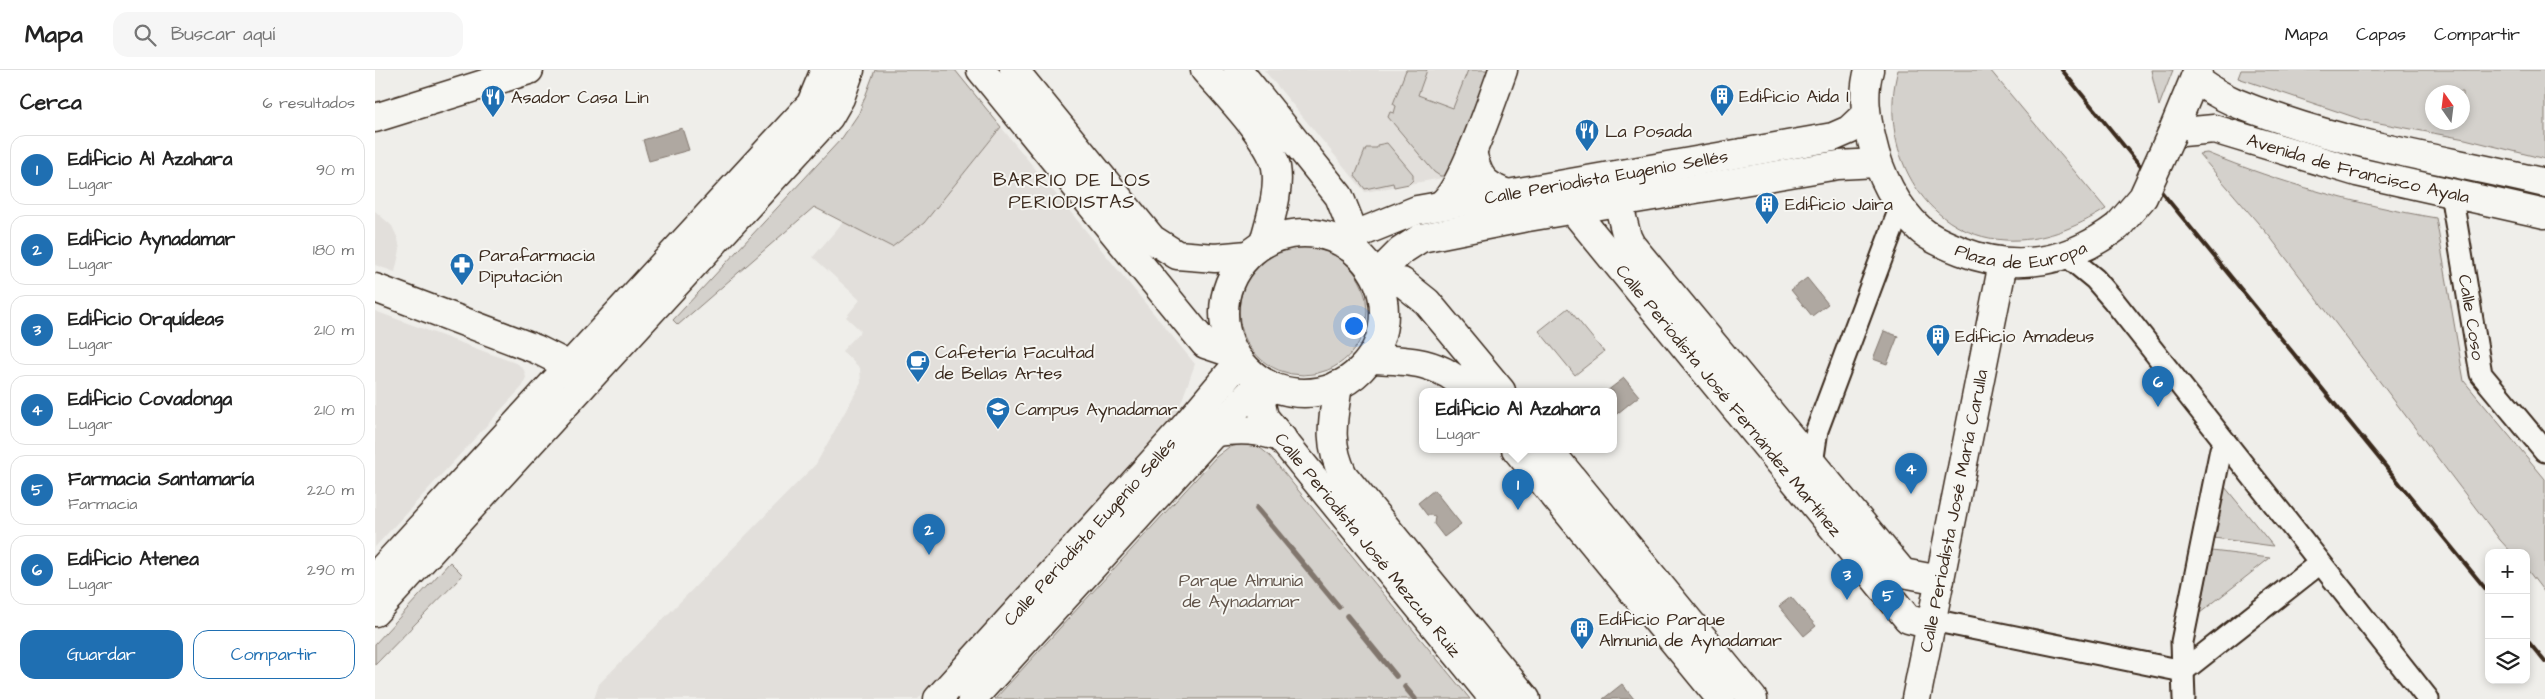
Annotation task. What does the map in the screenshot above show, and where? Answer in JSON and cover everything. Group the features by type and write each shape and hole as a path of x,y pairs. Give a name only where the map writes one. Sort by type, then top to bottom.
{"main road":[{"path":"375,118 476,78 529,70"},
{"path":"375,612 578,373 811,104 825,70"},
{"path":"375,577 829,117 840,98 850,70"},
{"path":"981,70 1205,344 1238,358 1264,382 1288,391 1311,392 1339,385 1361,370 1370,359 1379,342 1384,324 1384,301 1377,279 1365,260 1349,246 1322,234 1306,232 1281,236 1256,249 1215,258 1177,255 1152,239 1014,70"},
{"path":"1205,70 1261,138 1276,166 1276,191 1256,249 1235,272 1227,292 1224,313 1227,335 1238,358"},
{"path":"1238,70 1339,196 1351,226 1349,246"},
{"path":"1442,204 1450,196 1473,152 1503,70"},
{"name":"Plaza de Europa","path":"1865,74 1866,114 1877,162 1901,206 1921,231 1951,247 2003,263 2026,264 2067,256 2097,242 2118,226 2143,197 2196,74"},
{"name":"Avenida de Francisco Ayala","path":"2196,74 2209,90 2233,103 2308,128 2419,156 2545,183"},
{"name":"Calle Periodista Eugenio Sellés","path":"1349,246 1363,232 1409,212 1442,204 1833,137 1849,130 1866,114"},
{"name":"Avenida de Francisco Ayala","path":"2172,133 2214,129 2357,172 2545,214"},
{"path":"1473,152 1479,176 1491,188 1505,193"},
{"name":"Calle Periodista Eugenio Sellés","path":"1377,279 1401,251 1421,238 1838,165 1877,162"},
{"name":"Calle Periodista José Fernández Martínez","path":"1618,202 1627,237 1631,245 1804,435 1812,464 1903,573 1940,580"},
{"name":"Calle Periodista José Fernández Martínez","path":"1573,210 1908,619 1932,622"},
{"name":"Calle Periodista José María Carulla","path":"1916,699 2003,263"},
{"path":"1377,279 1401,282 1427,302 1499,388"},
{"path":"375,288 535,349 578,373"},
{"name":"Calle Periodista Eugenio Sellés","path":"938,699 1181,430 1238,358"},
{"path":"1370,359 1407,360 1432,364 1446,371 1466,388"},
{"name":"Calle Periodista Eugenio Sellés","path":"972,699 1215,432 1264,382"},
{"name":"Calle Periodista José Mezcua Ruiz","path":"1264,382 1261,404 1264,416 1494,699"},
{"name":"Calle Periodista José Mezcua Ruiz","path":"1339,385 1332,436 1334,456 1343,474 1526,699"},
{"path":"1215,432 1238,430 1263,431 1282,438"},
{"path":"1519,453 1721,699"},
{"path":"1551,453 1753,699"}],"street":[{"name":"Calle Coso","path":"2451,192 2481,374 2545,452"},
{"path":"1804,435 1901,206"},
{"path":"2067,256 2095,278 2428,699"},
{"path":"2184,699 2182,642 2221,449 2226,445"},
{"path":"1932,622 2183,671 2320,563"}],"shaded area":[{"path":"1264,70 1488,70 1448,177 1365,192"},
{"name":"Campus Aynadamar","path":"1001,127 1195,364 1178,411 918,699 594,699 599,684 816,464 861,383 860,368 842,351 861,331 846,317 860,300 813,257 844,221 892,247 924,223"},
{"path":"682,128 689,150 649,161 643,140"},
{"path":"375,211 392,226 398,239 400,250 395,272 375,265"},
{"path":"1807,278 1828,304 1812,316 1791,290"},
{"path":"375,311 518,364 524,370 526,377 523,386 375,547"},
{"path":"1884,331 1898,336 1887,364 1873,359"},
{"path":"1624,378 1639,396 1617,414 1617,388 1611,388"},
{"path":"1434,490 1461,524 1444,537 1434,524 1435,516 1427,515 1418,503"},
{"path":"1791,597 1816,626 1804,636 1779,606"},
{"path":"1622,684 1634,699 1603,699"}],"green space":[{"path":"875,70 955,70 1001,127 924,223 892,247 814,207 678,325 673,320 842,138 859,113"},
{"path":"1406,70 1427,70 1418,95 1453,108 1468,70 1488,70 1451,169 1445,176 1440,176 1434,172 1388,117 1390,112 1394,113 1396,106 1393,104"},
{"path":"1898,70 1990,70 2106,209 2070,228 2032,239 2005,240 1975,234 1950,222 1929,204 1912,181 1900,155 1894,128 1893,99"},
{"path":"2151,70 2173,70 2159,106"},
{"path":"2241,70 2545,70 2545,159 2465,139 2363,120 2238,78"},
{"path":"1387,143 1413,174 1413,180 1409,184 1394,187 1393,183 1365,189 1355,176 1366,148 1377,148 1377,145"},
{"path":"2207,153 2263,174 2349,200 2436,218 2464,381 2545,479 2545,593 2530,573 2530,549 2508,549 2500,540 2270,237 2199,154"},
{"path":"2434,169 2545,193 2545,203 2433,180"},
{"path":"1303,247 1316,248 1328,252 1348,266 1362,286 1366,298 1366,324 1362,336 1348,356 1328,370 1316,374 1303,375 1290,374 1278,370 1258,356 1244,336 1240,324 1239,311 1240,298 1244,286 1258,266 1278,252 1290,248"},
{"path":"1568,308 1604,352 1575,375 1539,331"},
{"name":"Parque Almunia de Aynadamar","path":"1244,444 1259,447 1270,456 1470,699 995,699 1216,457 1229,447"},
{"path":"2225,487 2273,546 2214,538"},
{"path":"2212,551 2270,558 2200,613"},
{"path":"450,562 463,575 375,665 375,644"}],"waterway":[{"path":"1257,508 1339,607"},
{"path":"1347,616 1396,676"},
{"path":"1405,687 1415,699"}],"railway":[{"path":"2062,70 2485,588"},
{"path":"2530,644 2545,662"}],"place":[{"name":"Edificio Aida I","path":"1722,117"},
{"name":"Asador Casa Lin","path":"493,118"},
{"name":"La Posada","path":"1587,152"},
{"name":"Edificio Jaira","path":"1767,225"},
{"name":"Parafarmacia Diputación","path":"462,286"},
{"name":"Edificio Amadeus","path":"1938,357"},
{"name":"Cafetería Facultad de Bellas Artes","path":"918,383"},
{"name":"Edificio Atenea","path":"2158,407"},
{"name":"Campus Aynadamar","path":"998,430"},
{"name":"Edificio Covadonga","path":"1911,494"},
{"name":"Edificio Al Azahara","path":"1518,510"},
{"name":"Edificio Aynadamar","path":"929,555"},
{"name":"Edificio Orquídeas","path":"1847,600"},
{"name":"Farmacia Santamaría","path":"1888,621"},
{"name":"Edificio Parque Almunia de Aynadamar","path":"1582,650"}],"district":[{"name":"BARRIO DE LOS PERIODISTAS","path":"1072,191"}]}
